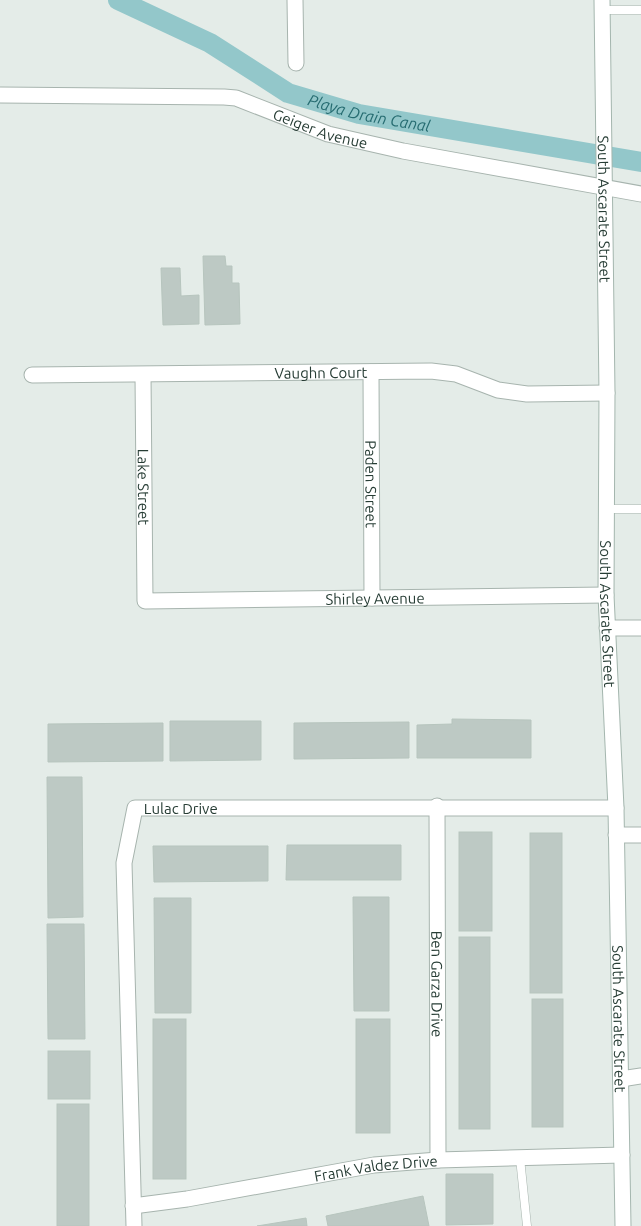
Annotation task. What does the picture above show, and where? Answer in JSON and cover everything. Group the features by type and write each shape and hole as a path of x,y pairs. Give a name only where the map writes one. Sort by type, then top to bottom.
{"street":[{"path":"295,0 296,63"},
{"name":"South Ascarate Street","path":"602,5 607,393 606,595 616,808 623,1226"},
{"name":"Geiger Avenue","path":"0,95 224,96 236,98 328,134 403,151 605,181 641,194"},
{"name":"Vaughn Court","path":"32,375 431,371 456,374 498,390 526,394 607,393"},
{"name":"Paden Street","path":"371,372 372,598"},
{"name":"Lake Street","path":"143,375 145,601"},
{"name":"Shirley Avenue","path":"145,601 606,595"},
{"path":"607,628 641,628"},
{"name":"Lulac Drive","path":"134,1226 124,863 135,808 437,806 616,808"},
{"name":"Ben Garza Drive","path":"437,806 438,1160"},
{"path":"616,835 641,835"},
{"path":"621,1079 641,1076"},
{"name":"Frank Valdez Drive","path":"132,1206 187,1199 374,1165 438,1160 622,1155"}],"lane":[{"path":"602,5 641,10"},
{"path":"607,509 641,509"},
{"path":"520,1158 527,1226"}],"building":[{"path":"203,256 225,256 226,266 232,266 232,283 239,283 240,324 205,325"},
{"path":"161,268 180,268 181,296 199,295 199,324 163,325"},
{"path":"452,719 531,720 531,758 417,758 417,725 452,724"},
{"path":"170,721 261,721 261,760 170,761"},
{"path":"409,722 409,758 294,759 294,723"},
{"path":"163,723 163,761 48,762 48,724"},
{"path":"47,777 82,777 83,917 48,918"},
{"path":"459,832 492,832 492,931 459,931"},
{"path":"530,833 562,833 562,993 530,993"},
{"path":"287,845 401,845 401,880 286,880"},
{"path":"153,846 268,846 268,881 154,882"},
{"path":"353,897 389,897 389,1011 354,1011"},
{"path":"154,898 191,898 191,1013 155,1013"},
{"path":"47,924 84,924 85,1039 48,1039"},
{"path":"459,937 490,937 490,1129 459,1129"},
{"path":"532,999 563,999 563,1127 532,1127"},
{"path":"153,1019 186,1019 186,1179 153,1179"},
{"path":"356,1019 390,1019 390,1133 356,1133"},
{"path":"48,1051 90,1051 90,1099 48,1099"},
{"path":"57,1104 89,1104 89,1226 57,1226"},
{"path":"446,1174 493,1174 493,1224 446,1225"},
{"path":"423,1196 429,1226 328,1226 326,1216"},
{"path":"306,1218 307,1226 257,1226"}],"waterway":[{"name":"Playa Drain Canal","path":"118,0 210,43 288,93 359,114 641,162"}]}
